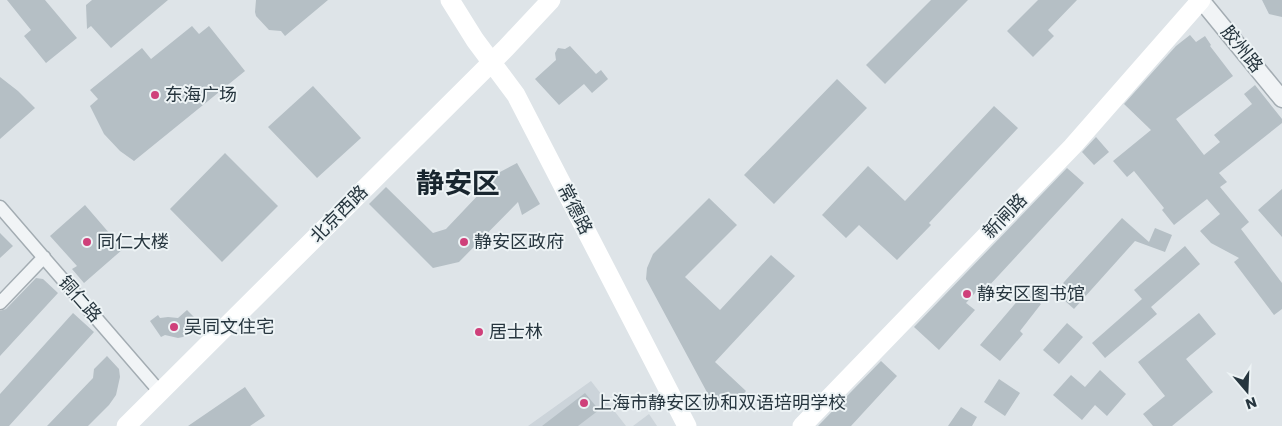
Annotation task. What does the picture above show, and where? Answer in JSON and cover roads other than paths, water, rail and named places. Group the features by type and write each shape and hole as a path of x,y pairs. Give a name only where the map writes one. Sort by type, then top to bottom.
{"main road":[{"name":"常德路","path":"450,0 474,40 516,95 687,426"},
{"name":"北京西路","path":"126,426 492,62 551,0"},
{"name":"新闸路","path":"802,426 1072,147 1201,0"}],"street":[{"name":"胶州路","path":"1201,0 1282,99"},
{"name":"铜仁路","path":"0,207 160,392"},
{"path":"0,303 44,258"}],"place":[{"name":"东海广场","path":"155,95"},
{"name":"同仁大楼","path":"87,242"},
{"name":"静安区政府","path":"464,242"},
{"name":"静安区图书馆","path":"967,294"},
{"name":"吴同文住宅","path":"174,327"},
{"name":"居士林","path":"479,332"},
{"name":"上海市静安区协和双语培明学校","path":"584,403"}],"district":[{"name":"静安区","path":"458,183"}]}
